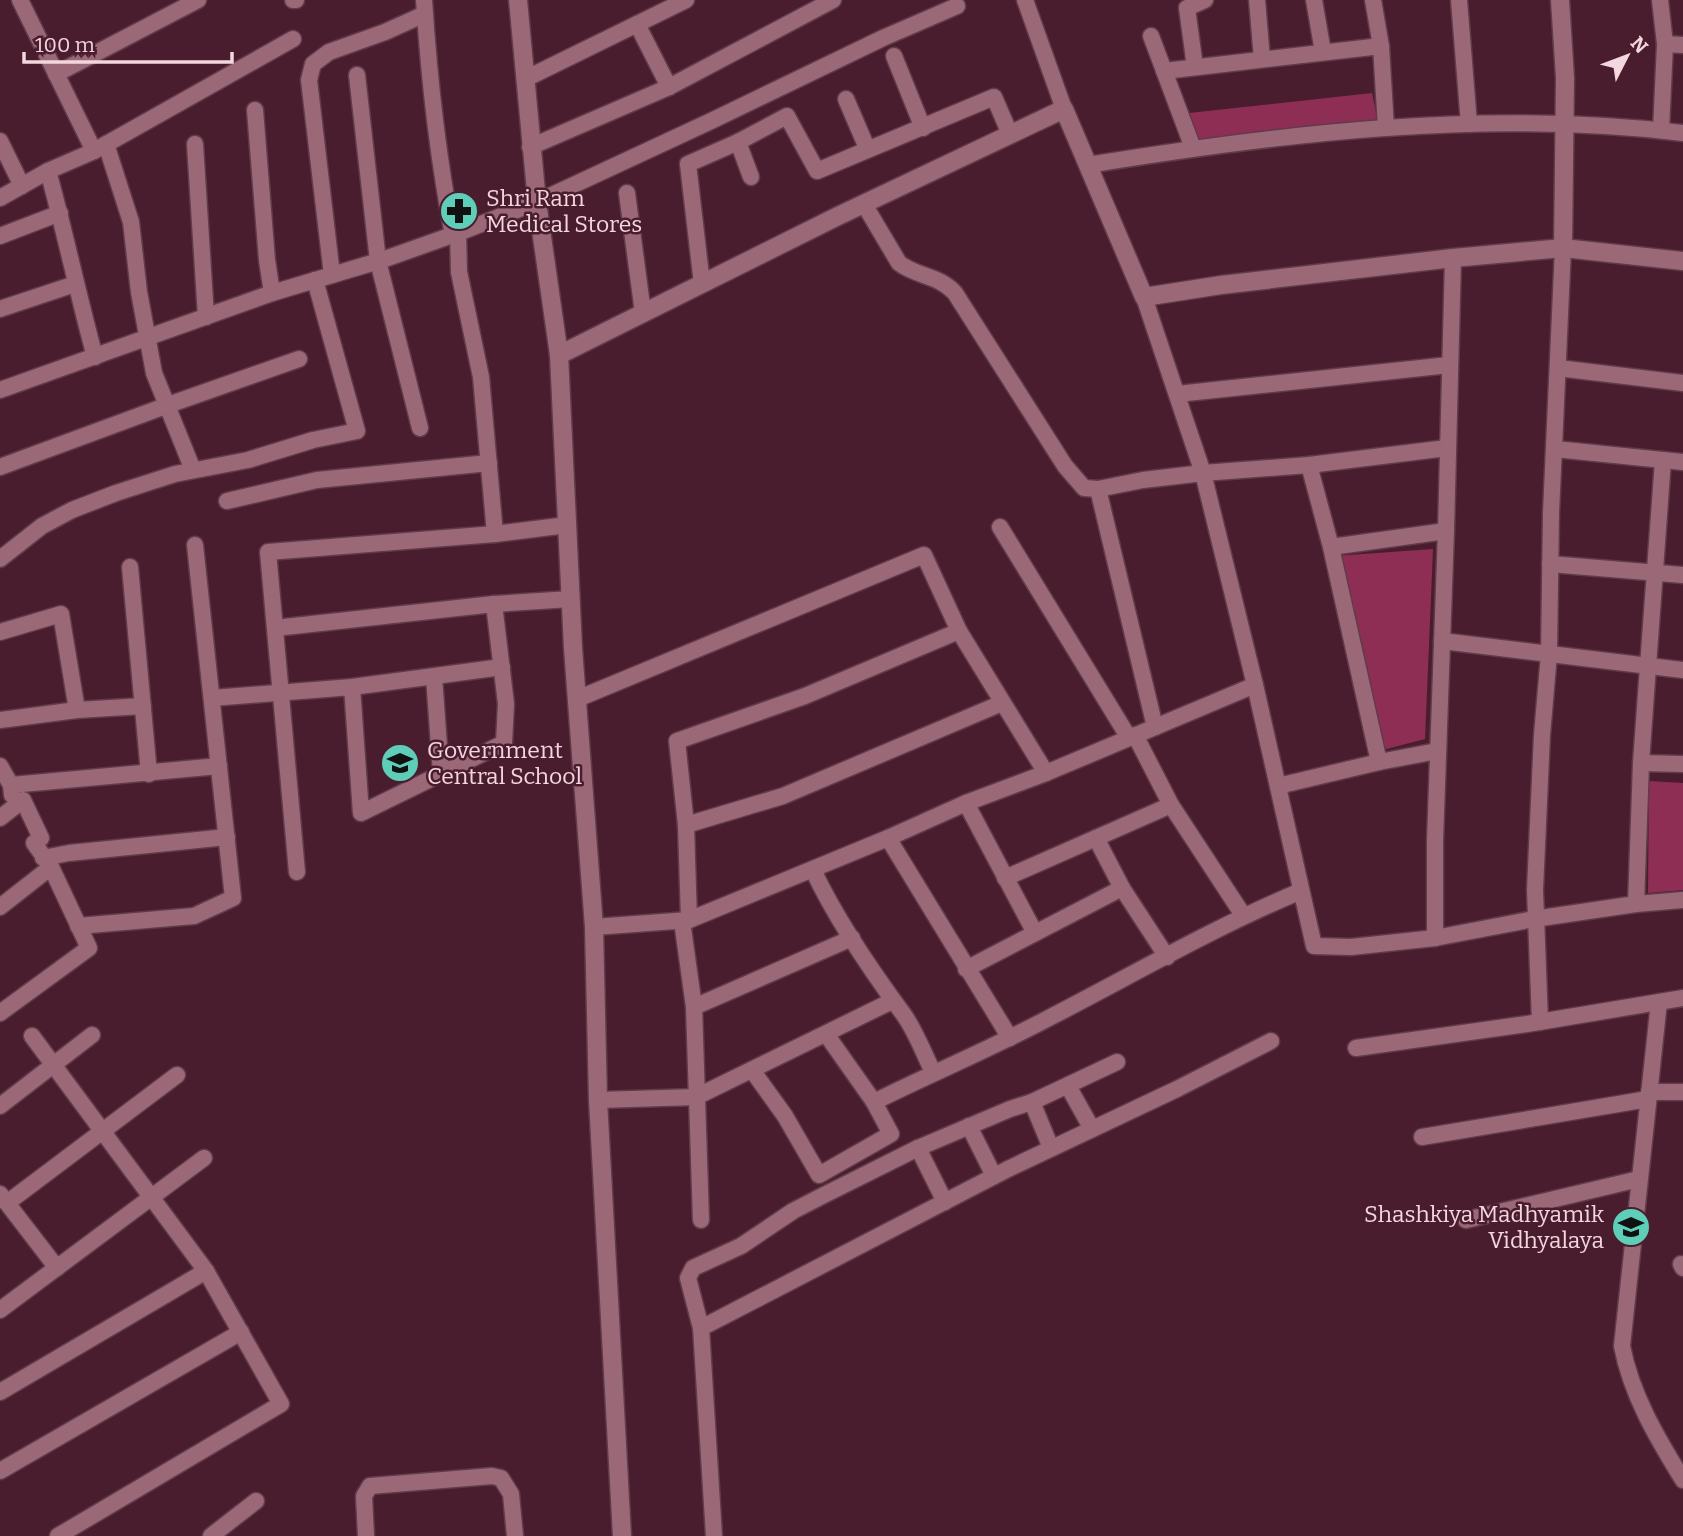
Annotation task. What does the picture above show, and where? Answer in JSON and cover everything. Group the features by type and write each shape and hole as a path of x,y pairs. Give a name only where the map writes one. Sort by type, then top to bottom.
{"street":[{"path":"20,0 56,74 100,148 131,222 139,292 153,373 193,470"},
{"path":"56,74 198,0"},
{"path":"518,0 530,147 559,355 577,699 594,928 598,1100 622,1536"},
{"path":"525,79 686,0"},
{"path":"530,147 670,87 833,0"},
{"path":"1025,0 1064,109 1144,297 1203,473 1255,685 1314,946 1351,947 1435,938 1534,919 1636,904 1683,901"},
{"path":"1195,67 1187,8 1205,0"},
{"path":"1257,0 1262,59"},
{"path":"1314,0 1323,52"},
{"path":"1373,0 1381,46 1386,128"},
{"path":"1459,0 1469,124"},
{"path":"1540,1022 1534,919 1542,735 1549,654 1550,564 1563,248 1565,78 1560,0"},
{"path":"1660,0 1665,44 1661,131"},
{"path":"0,390 272,293 456,234 537,202 883,38 957,6"},
{"path":"331,275 309,80 313,64 329,52 385,32 424,7 444,193 456,234 459,272 481,377 495,534"},
{"path":"637,24 670,87"},
{"path":"1151,36 1193,148"},
{"path":"0,198 48,171 100,148 293,39"},
{"path":"1665,44 1683,45"},
{"path":"1164,71 1381,46"},
{"path":"894,55 923,128"},
{"path":"357,75 378,261 420,428"},
{"path":"702,284 688,164 787,116 817,171 994,97 1010,134"},
{"path":"846,99 867,148"},
{"path":"559,355 864,204 1064,109"},
{"path":"255,110 272,293"},
{"path":"1088,165 1193,148 1386,128 1469,124 1565,125 1683,133"},
{"path":"0,141 22,186"},
{"path":"738,142 751,177"},
{"path":"195,144 206,317"},
{"path":"48,171 95,357"},
{"path":"627,193 643,313"},
{"path":"864,204 899,263 907,269 939,279 955,293 1076,482 1084,488 1098,489 1143,480 1309,465 1447,448"},
{"path":"0,236 60,213"},
{"path":"1144,297 1221,285 1563,248 1683,261"},
{"path":"1435,938 1437,751 1453,258"},
{"path":"0,559 42,526 72,510 116,493 193,470 248,460 313,440 357,431 315,280"},
{"path":"0,309 75,284"},
{"path":"0,467 299,359"},
{"path":"1177,394 1449,365"},
{"path":"1558,368 1683,383"},
{"path":"1555,449 1683,462"},
{"path":"1636,904 1642,763 1663,460"},
{"path":"227,501 317,480 489,463"},
{"path":"1309,465 1331,547 1379,762"},
{"path":"1098,489 1155,727"},
{"path":"297,872 268,552 567,526"},
{"path":"1000,527 1171,804 1243,915"},
{"path":"1331,547 1446,531"},
{"path":"78,926 194,916 233,898 195,545"},
{"path":"577,699 924,555 959,631 1046,773"},
{"path":"1550,564 1683,575"},
{"path":"130,567 149,774"},
{"path":"275,628 494,604 571,599"},
{"path":"352,687 361,813 504,743 506,704 494,604"},
{"path":"0,632 61,614 77,710"},
{"path":"701,1220 694,1007 685,920 686,825 677,740 805,696 959,631"},
{"path":"1442,641 1683,670"},
{"path":"212,698 352,687 502,667"},
{"path":"434,677 441,773"},
{"path":"594,928 685,920 813,870 966,803 1046,773 1255,685"},
{"path":"686,825 783,796 1002,703"},
{"path":"0,720 77,710 143,706"},
{"path":"1278,786 1437,751"},
{"path":"1642,763 1683,764"},
{"path":"0,766 11,785 14,808"},
{"path":"11,785 219,766"},
{"path":"0,818 23,800 41,838 34,843 47,863 89,948 3,1005"},
{"path":"966,803 1035,933"},
{"path":"1005,878 1171,804"},
{"path":"0,907 47,863 69,853 227,837"},
{"path":"888,838 1010,1038"},
{"path":"1096,838 1122,888 1167,957"},
{"path":"813,870 830,907 892,1001 905,1016 933,1072"},
{"path":"966,969 1122,888"},
{"path":"874,1102 1010,1038 1243,915 1301,891"},
{"path":"694,1007 852,938"},
{"path":"1356,1048 1540,1022 1683,998"},
{"path":"598,1100 696,1097 892,1001"},
{"path":"1659,1002 1622,1346 1628,1375 1664,1449 1683,1480"},
{"path":"752,1070 785,1116 819,1175 891,1135 874,1102 827,1034"},
{"path":"0,1105 92,1035"},
{"path":"32,1036 206,1271 281,1404 58,1536"},
{"path":"701,1328 995,1176 1271,1041"},
{"path":"714,1536 701,1328 688,1278 693,1268 741,1246 793,1212 918,1148 1032,1102 1117,1062"},
{"path":"57,1268 3,1198 103,1131 177,1075"},
{"path":"1068,1086 1092,1129"},
{"path":"1422,1137 1649,1095 1683,1092"},
{"path":"1032,1102 1051,1149"},
{"path":"969,1126 995,1176"},
{"path":"918,1148 945,1202"},
{"path":"0,1310 204,1158"},
{"path":"1466,1220 1639,1179"},
{"path":"0,1392 206,1271"},
{"path":"0,1471 241,1332"},
{"path":"366,1536 363,1496 370,1486 492,1476 501,1478 509,1488 515,1536"},
{"path":"211,1536 256,1502"}],"shaded area":[{"path":"1372,93 1379,127 1198,142 1189,113"},
{"path":"1433,549 1425,739 1379,751 1335,556"},
{"path":"1649,781 1683,783 1683,890 1648,893"}],"place":[{"name":"Shri Ram Medical Stores","path":"459,211"},
{"name":"Government Central School","path":"400,763"},
{"name":"Shashkiya Madhyamik Vidhyalaya","path":"1631,1227"}]}
